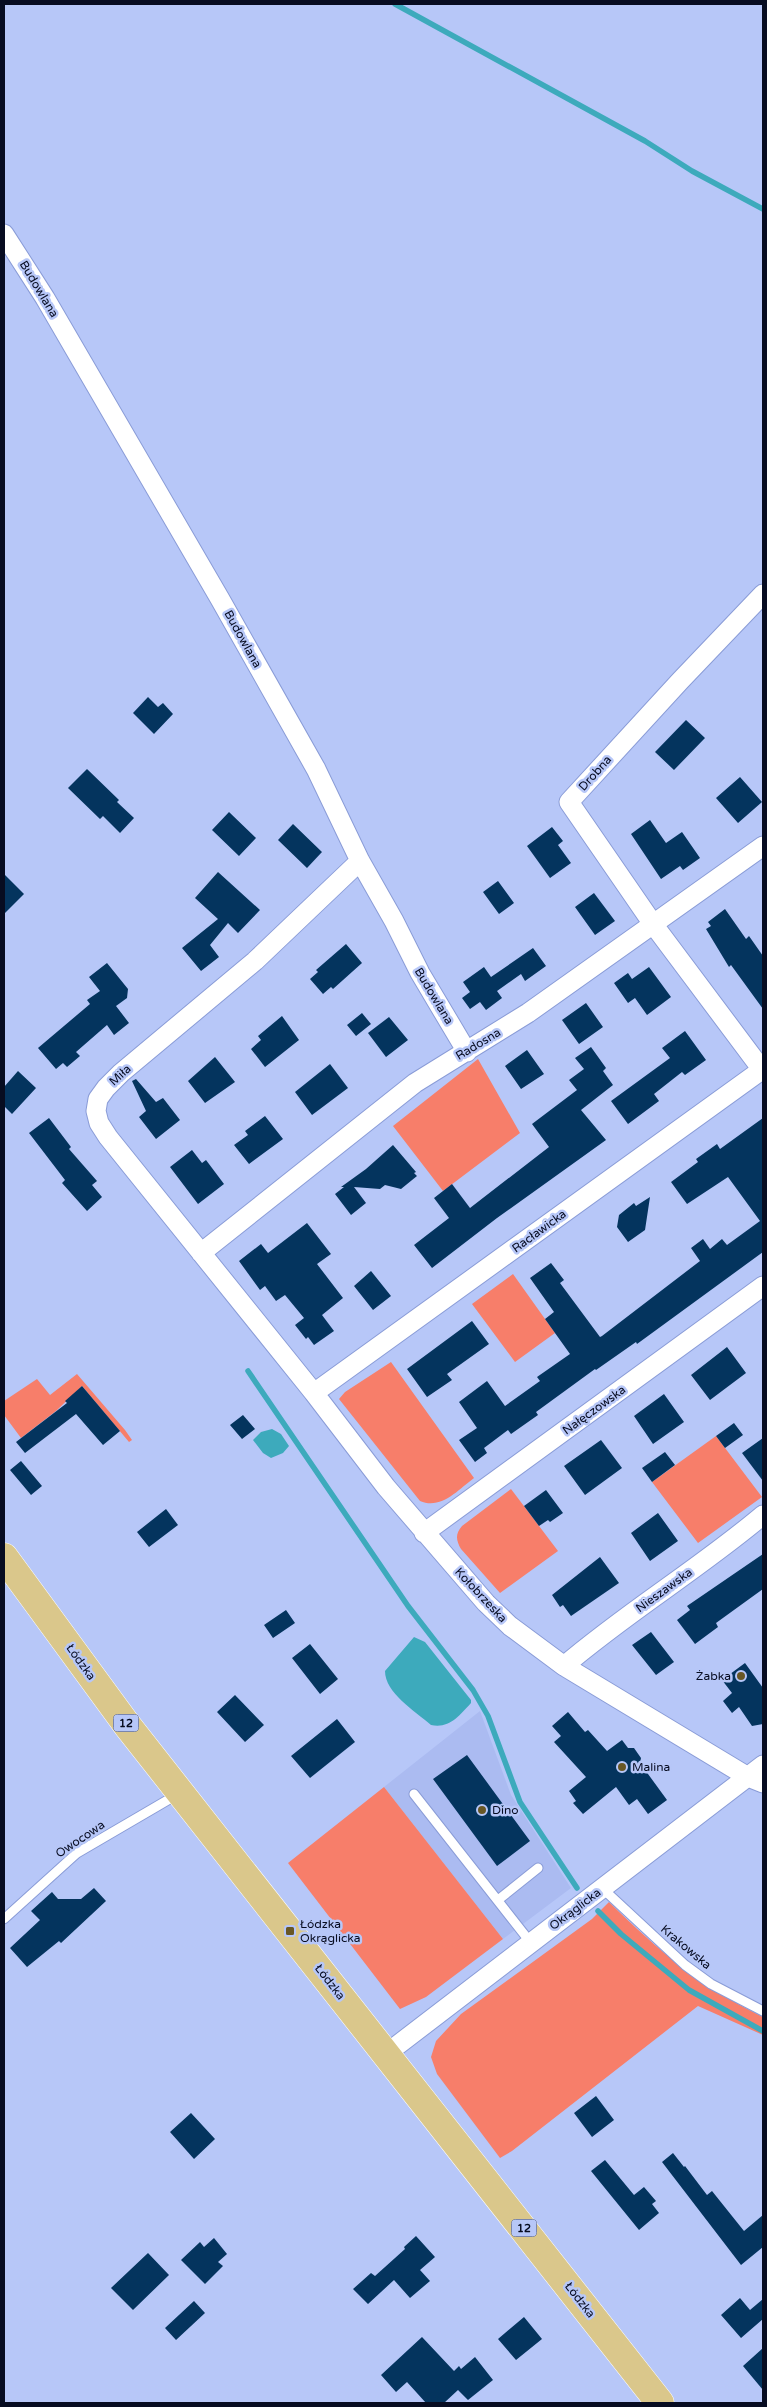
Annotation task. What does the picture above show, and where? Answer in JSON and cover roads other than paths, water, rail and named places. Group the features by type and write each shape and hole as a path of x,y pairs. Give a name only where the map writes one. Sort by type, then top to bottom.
{"main road":[{"name":"Łódzka","path":"4,1557 121,1718 660,2403"}],"street":[{"name":"Budowlana","path":"4,234 50,306 220,599 316,769 360,861 394,921 420,973 467,1052"},
{"name":"Drobna","path":"763,594 680,680 569,802 652,924 763,1070"},
{"name":"Radosna","path":"200,1253 415,1083 528,1013 763,846"},
{"name":"Miła","path":"264,1331 108,1137 99,1123 96,1111 98,1099 121,1073 255,961 360,861"},
{"name":"Racławicka","path":"314,1393 763,1070"},
{"name":"Nałęczowska","path":"424,1533 763,1286"},
{"name":"Kołobrzeska","path":"264,1331 424,1533 510,1626 564,1666 756,1780"},
{"name":"Nieszawska","path":"564,1666 601,1635 723,1548 763,1515"},
{"name":"Okrąglicka","path":"386,2054 602,1888 756,1780 763,1765"}],"lane":[{"name":"Owocowa","path":"4,1919 77,1853 180,1793"},
{"path":"414,1794 532,1942"},
{"path":"498,1900 538,1868"},
{"name":"Krakowska","path":"602,1888 685,1965 711,1984 763,2011"}],"waterway":[{"path":"395,4 645,141 692,171 763,209"},
{"path":"248,1371 408,1606 473,1690 488,1716 520,1802 577,1888"},
{"path":"598,1911 621,1934 689,1990 763,2031"}],"place":[{"name":"Żabka","path":"741,1676"},
{"name":"Malina","path":"622,1767"},
{"name":"Dino","path":"482,1810"},
{"name":"Łódzka Okrąglicka","path":"290,1931"}]}
